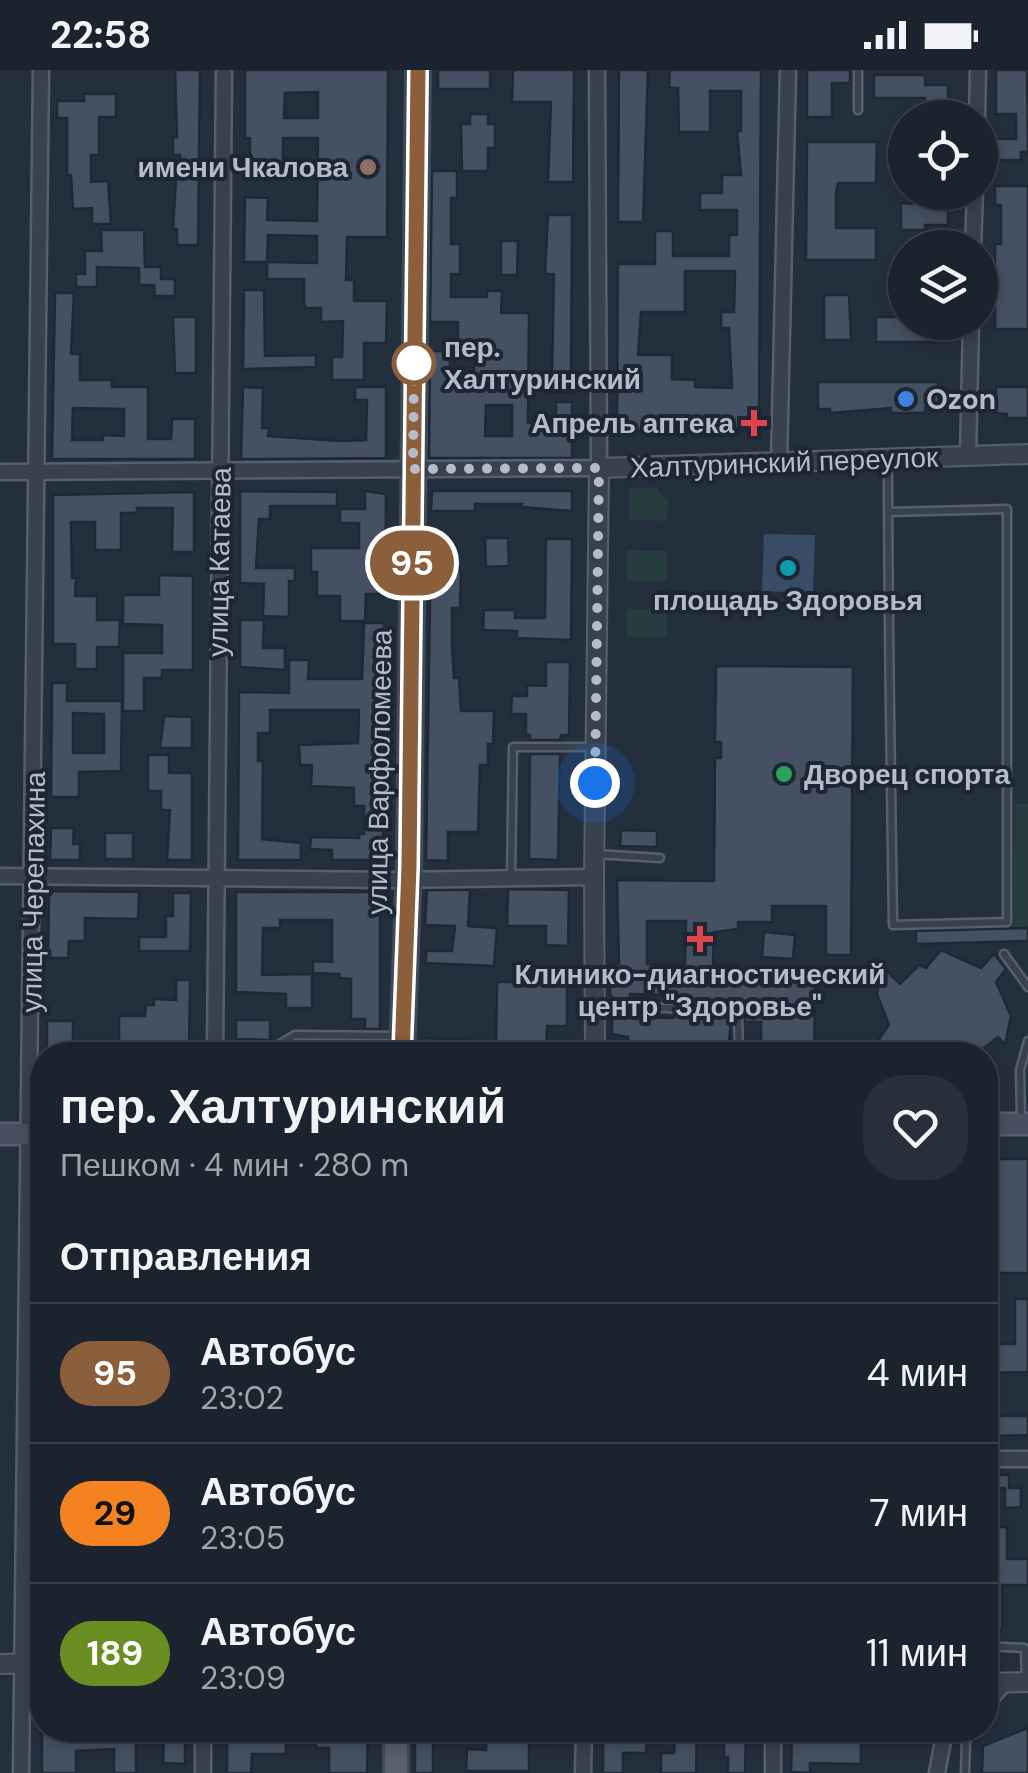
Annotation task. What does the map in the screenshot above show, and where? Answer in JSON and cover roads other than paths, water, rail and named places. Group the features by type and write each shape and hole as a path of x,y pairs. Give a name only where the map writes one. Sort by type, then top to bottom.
{"main road":[{"name":"улица Варфоломеева","path":"403,1042 418,70"},
{"path":"998,1124 1025,1124"},
{"path":"0,1134 30,1134"},
{"path":"396,1742 396,1773"}],"street":[{"name":"улица Черепахина","path":"35,1042 41,70"},
{"name":"улица Катаева","path":"215,1042 224,70"},
{"path":"595,1042 599,468 596,70"},
{"path":"779,462 788,70"},
{"path":"977,100 978,70"},
{"path":"968,455 971,340"},
{"name":"Халтуринский переулок","path":"0,472 599,468 1028,454"},
{"path":"0,876 408,880 594,877"},
{"name":"улица Черепахина","path":"20,1773 30,1361"},
{"path":"998,1459 1028,1460"},
{"path":"0,1664 30,1664"},
{"path":"203,1742 203,1773"},
{"path":"583,1773 584,1742"},
{"path":"773,1742 773,1773"},
{"path":"938,1773 943,1742"}],"lane":[{"path":"858,70 858,110"},
{"path":"888,459 888,512 893,924 1007,922 1007,509 888,512"},
{"path":"511,878 513,747 596,747"},
{"path":"594,854 660,858"},
{"path":"1004,954 1028,986"},
{"path":"595,1004 738,1012 739,1042"},
{"path":"282,1042 294,1035 370,1042"},
{"path":"1025,1124 1020,1070 1028,1041"},
{"path":"998,1647 1025,1648 1021,1683 998,1702"},
{"path":"965,1773 966,1742"}],"water":[{"path":"764,534 815,535 813,593 762,591"}],"place":[{"name":"имени Чкалова","path":"368,167"},
{"name":"пер. Халтуринский","path":"414,363"},
{"name":"Ozon","path":"906,399"},
{"name":"Апрель аптека","path":"754,423"},
{"name":"площадь Здоровья","path":"788,568"},
{"name":"Дворец спорта","path":"784,774"},
{"name":"Клинико-диагностический центр \"Здоровье\"","path":"700,939"}]}
